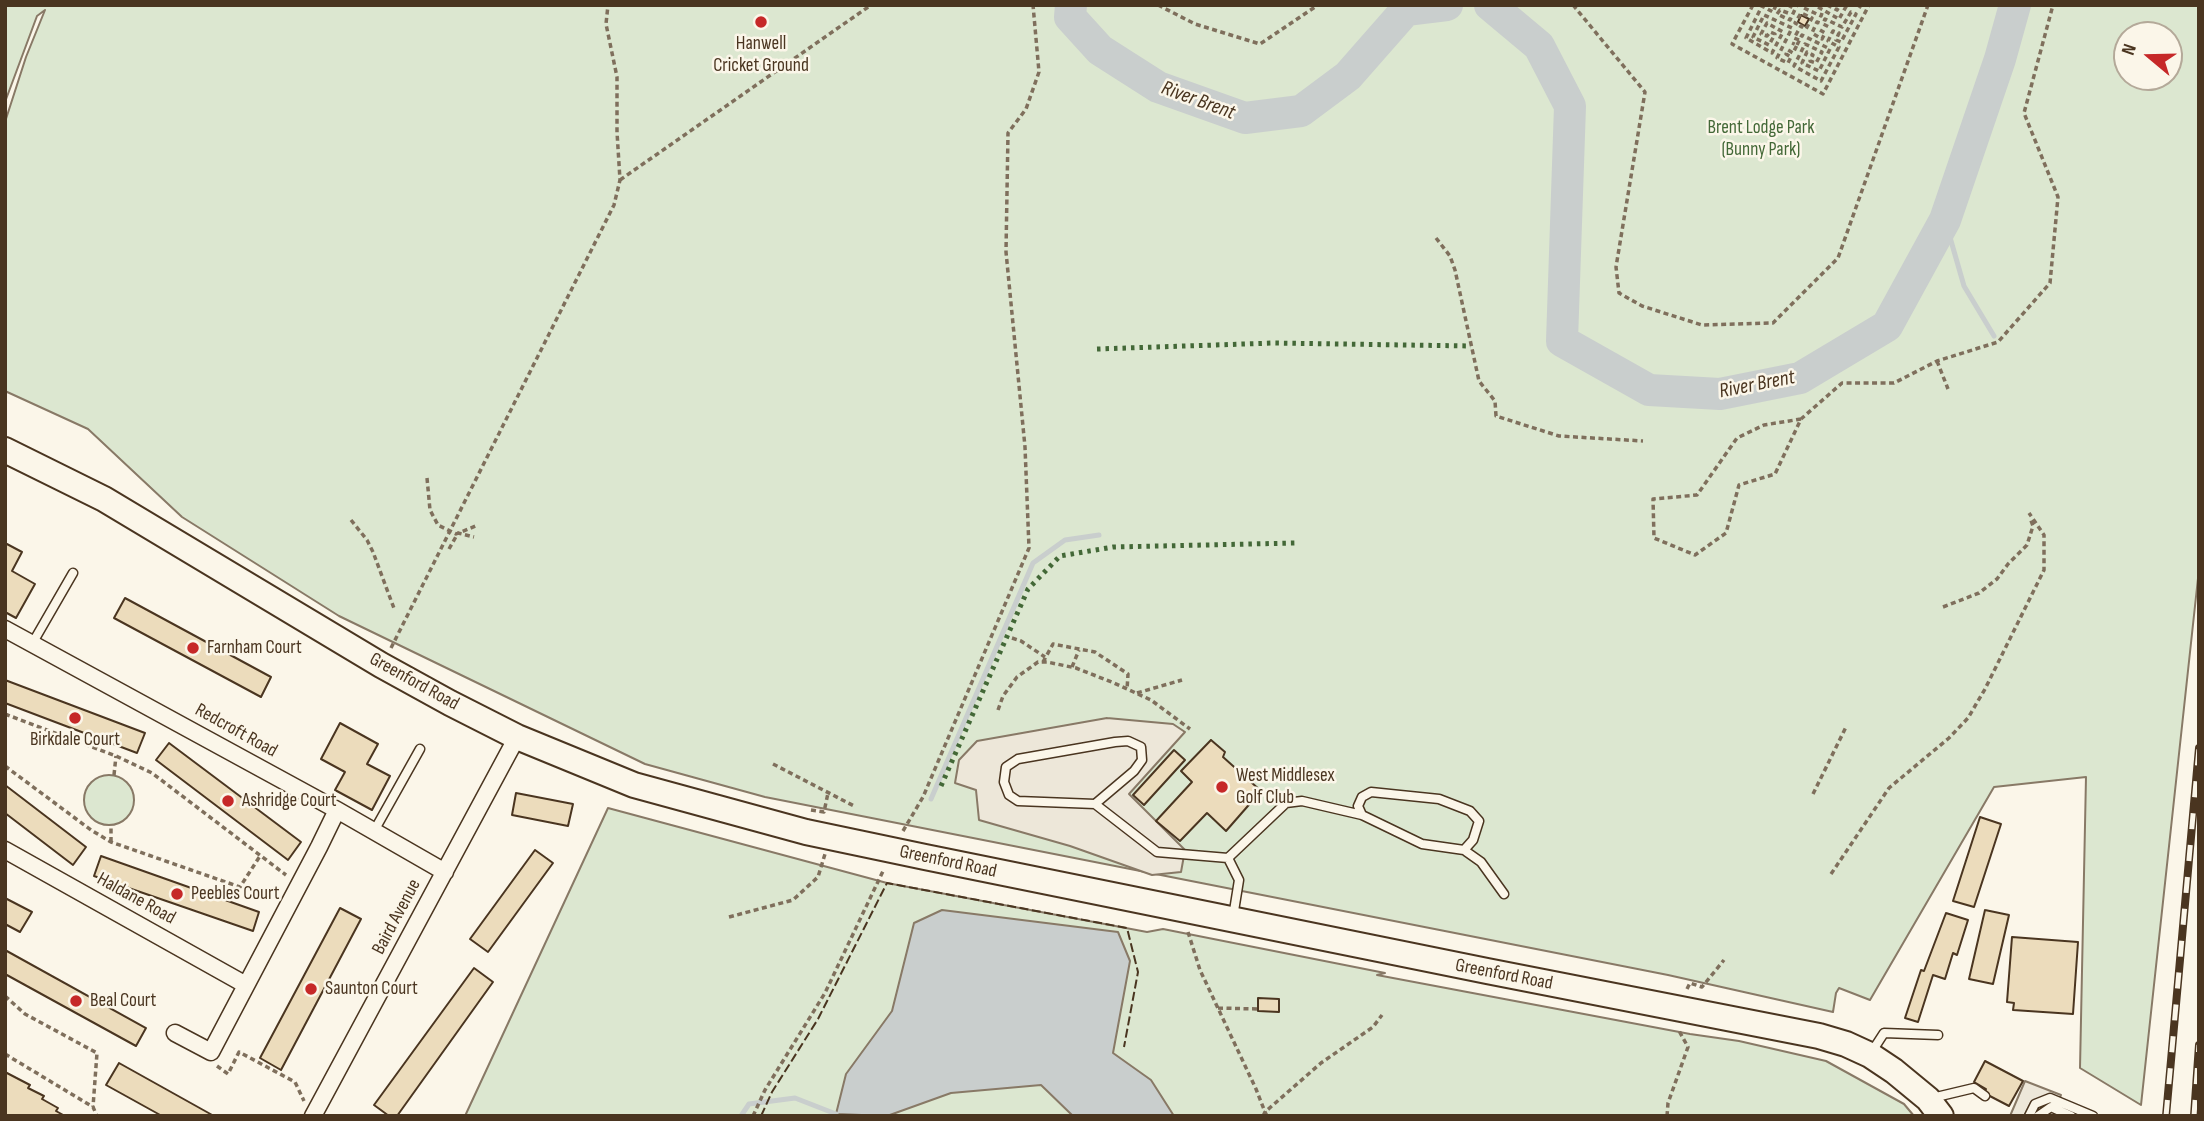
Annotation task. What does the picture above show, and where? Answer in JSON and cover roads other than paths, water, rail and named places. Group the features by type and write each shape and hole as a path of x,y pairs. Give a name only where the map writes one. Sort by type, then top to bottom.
{"main road":[{"name":"Greenford Road","path":"5,450 104,499 381,665 517,737 634,785 831,837 1182,910 1819,1036 1870,1055 1911,1083 1935,1108"}],"street":[{"name":"Redcroft Road","path":"5,629 445,872"},
{"name":"Baird Avenue","path":"309,1110 445,872 517,737"},
{"path":"175,1033 211,1052 337,810"},
{"name":"Haldane Road","path":"5,850 246,985"}],"lane":[{"path":"32,644 73,573"},
{"path":"1095,804 1134,771 1142,760 1141,747 1128,741 1115,742 1018,759 1006,767 1004,782 1009,795 1018,801 1095,804 1157,852 1228,858 1286,803 1302,801 1362,815 1422,844 1464,850 1481,862 1504,894"},
{"path":"374,831 420,748"},
{"path":"1362,815 1359,806 1362,797 1371,792 1439,799 1470,811 1479,821 1473,840 1464,850"},
{"path":"1228,858 1239,880 1232,920"},
{"path":"1870,1055 1884,1033 1938,1035"},
{"path":"1935,1108 1974,1088 1984,1096"},
{"path":"2029,1116 2035,1104 2050,1098 2093,1116"},
{"path":"2038,1116 2050,1107 2071,1116"}],"waterway":[{"name":"River Brent","path":"1071,5 1070,17 1100,50 1158,87 1245,118 1301,111 1348,76 1406,10 1447,5"},
{"name":"River Brent","path":"1490,5 1539,46 1570,106 1562,341 1649,390 1720,394 1800,378 1887,326 1945,220 2000,59 2015,5"},
{"path":"1945,220 1964,286 1994,336"},
{"path":"931,799 1033,563 1065,540 1099,535"},
{"path":"741,1116 749,1104 795,1098 836,1114"}],"railway":[{"path":"2166,1116 2199,748"},
{"path":"2194,1116 2199,1045"}],"place":[{"name":"Hanwell Cricket Ground","path":"761,22"},
{"name":"Farnham Court","path":"193,648"},
{"name":"Birkdale Court","path":"75,718"},
{"name":"West Middlesex Golf Club","path":"1222,787"},
{"name":"Ashridge Court","path":"228,801"},
{"name":"Peebles Court","path":"177,894"},
{"name":"Saunton Court","path":"311,989"},
{"name":"Beal Court","path":"76,1001"}],"park label":[{"name":"Brent Lodge Park (Bunny Park)","path":"1761,139"}]}
